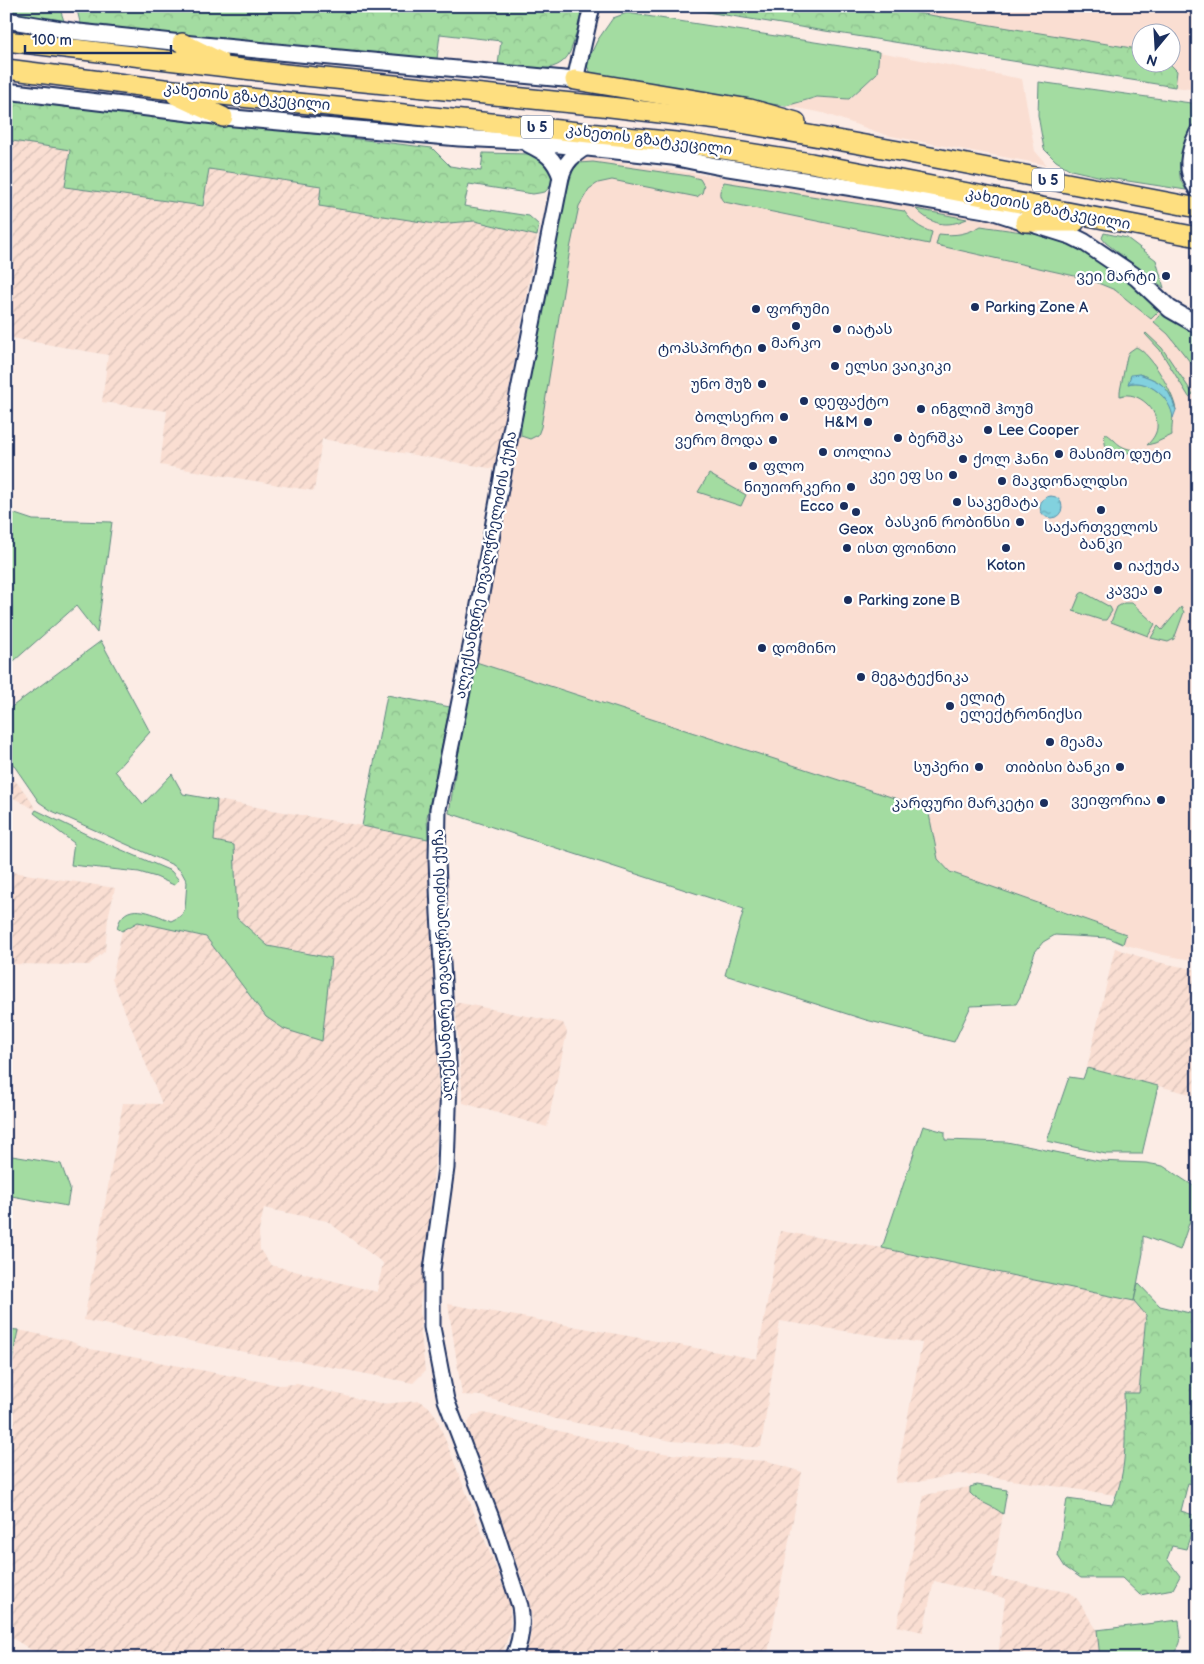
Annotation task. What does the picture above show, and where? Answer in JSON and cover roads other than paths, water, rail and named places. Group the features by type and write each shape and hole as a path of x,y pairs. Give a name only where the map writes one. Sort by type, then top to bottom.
{"highway":[{"name":"კახეთის გზატკეცილი","path":"6,41 735,122 1198,208"},
{"path":"182,43 230,67"},
{"name":"კახეთის გზატკეცილი","path":"6,69 164,89 685,143 810,163 1198,237"},
{"path":"575,80 750,109 898,151"},
{"path":"164,89 223,117"},
{"path":"1025,222 1116,222"}],"main road":[{"path":"1198,133 1188,161 1193,183 1198,190"},
{"path":"1025,222 1072,236 1084,242 1136,277 1170,309 1198,325"}],"street":[{"path":"6,20 79,32 182,43 575,80 592,6"},
{"name":"კახეთის გზატკეცილი","path":"6,91 223,117 459,138 522,141 672,157 716,166 991,211 1025,222"},
{"path":"522,141 548,155 557,164 561,177"},
{"name":"ალექსანდრე თვალჭრელიძის ქუჩა","path":"514,1658 521,1636 522,1618 520,1606 491,1518 446,1400 432,1327 432,1270 446,1168 450,1080 439,913 438,809 474,632 507,451 561,177 564,166 573,155 586,147"}],"water":[{"path":"1139,374 1159,383 1167,390 1176,410 1173,418 1168,403 1157,391 1143,384 1128,384 1131,375"},
{"path":"1051,496 1059,499 1062,507 1059,515 1051,518 1043,515 1040,507 1043,499"}],"place":[{"name":"ვეი მარტი","path":"1166,276"},
{"name":"Parking Zone A","path":"975,307"},
{"name":"ფორუმი","path":"756,309"},
{"name":"მარკო","path":"796,326"},
{"name":"იატას","path":"837,329"},
{"name":"ტოპსპორტი","path":"762,348"},
{"name":"ელსი ვაიკიკი","path":"835,366"},
{"name":"უნო შუზ","path":"762,384"},
{"name":"დეფაქტო","path":"804,401"},
{"name":"ინგლიშ ჰოუმ","path":"921,409"},
{"name":"ბოლსერო","path":"784,417"},
{"name":"H&M","path":"868,422"},
{"name":"Lee Cooper","path":"988,430"},
{"name":"ბერშკა","path":"898,438"},
{"name":"ვერო მოდა","path":"773,440"},
{"name":"თოლია","path":"823,452"},
{"name":"მასიმო დუტი","path":"1059,454"},
{"name":"ქოლ ჰანი","path":"963,459"},
{"name":"ფლო","path":"753,466"},
{"name":"კეი ეფ სი","path":"953,475"},
{"name":"მაკდონალდსი","path":"1002,481"},
{"name":"ნიუიორკერი","path":"851,487"},
{"name":"საკემატა","path":"957,502"},
{"name":"Ecco","path":"844,506"},
{"name":"საქართველოს ბანკი","path":"1101,510"},
{"name":"Geox","path":"856,512"},
{"name":"ბასკინ რობინსი","path":"1020,522"},
{"name":"ისთ ფოინთი","path":"847,548"},
{"name":"Koton","path":"1006,548"},
{"name":"იაქუძა","path":"1118,566"},
{"name":"კავეა","path":"1158,590"},
{"name":"Parking zone B","path":"848,600"},
{"name":"დომინო","path":"762,648"},
{"name":"მეგატექნიკა","path":"861,677"},
{"name":"ელიტ ელექტრონიქსი","path":"950,706"},
{"name":"მეამა","path":"1050,742"},
{"name":"სუპერი","path":"979,767"},
{"name":"თიბისი ბანკი","path":"1120,767"},
{"name":"ვეიფორია","path":"1161,800"},
{"name":"კარფური მარკეტი","path":"1044,803"}]}
